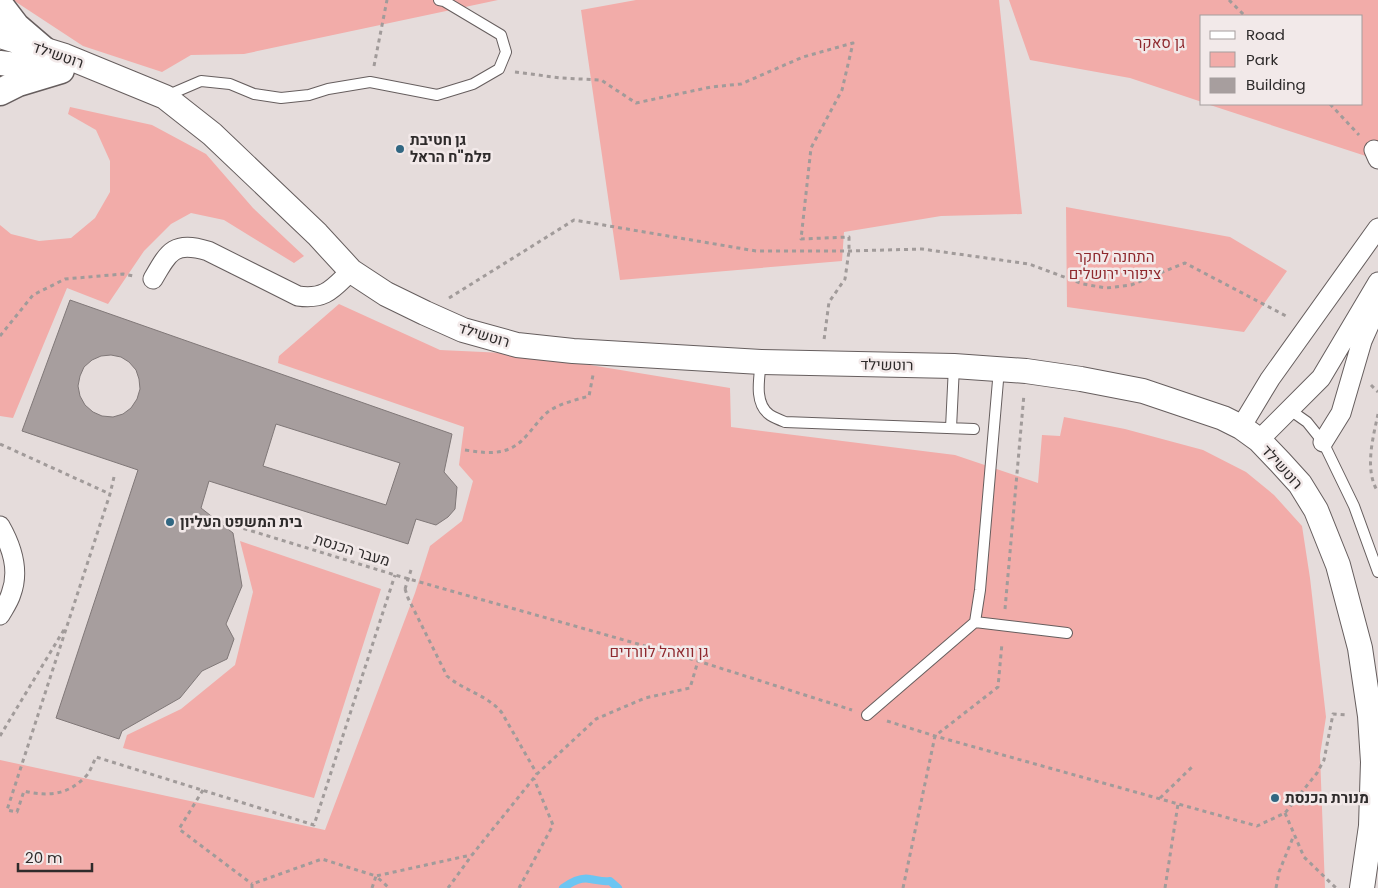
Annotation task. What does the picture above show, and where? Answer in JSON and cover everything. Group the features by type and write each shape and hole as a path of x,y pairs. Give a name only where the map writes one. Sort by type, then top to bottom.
{"main road":[{"path":"0,4 16,26 44,50"},
{"path":"0,92 18,83 61,70"}],"street":[{"name":"רוטשילד","path":"0,36 116,76 166,96 212,134 317,234 351,270 386,294 463,330 517,345 573,352 761,362 954,366 1026,371 1143,391 1223,418 1250,434 1300,484 1316,510 1338,565 1360,648 1370,716 1373,762 1371,826 1362,888"},
{"name":"רוטשילד","path":"0,63 116,76"},
{"path":"1250,434 1270,379 1378,228"},
{"path":"153,279 165,258 180,248 191,246 208,251 298,296 309,298 326,294 351,270"},
{"path":"1250,434 1290,410 1321,378 1378,282"},
{"path":"1322,442 1341,413 1362,341 1378,305"},
{"path":"0,526 11,545 15,569 12,593 0,615"}],"lane":[{"path":"166,96 201,81 230,84 254,94 281,98 309,95 328,89 370,82 438,95 473,84 499,69 506,52 501,35 444,1 439,0"},
{"path":"761,362 758,388 761,403 769,414 785,422 974,429"},
{"path":"950,428 954,366"},
{"path":"867,715 975,622 980,590 999,368"},
{"path":"1290,410 1307,422 1322,442 1354,506 1378,572"},
{"path":"975,622 1068,633"}],"path":[{"path":"370,82 387,0"},
{"path":"1229,0 1244,15"},
{"path":"499,69 561,78 601,80 636,103 711,87 741,84 803,57 853,43 842,90 812,148 802,239 848,237 849,252 845,279 829,302 822,363"},
{"path":"1331,105 1376,154"},
{"path":"425,313 574,220 756,251 849,252 922,249 1029,264 1083,284 1106,288 1131,285 1185,264 1308,328"},
{"path":"0,336 33,296 65,279 123,274 153,279"},
{"path":"1007,586 1026,371"},
{"path":"466,450 488,454 505,451 524,439 541,418 551,410 589,396 591,384"},
{"path":"1378,414 1370,460 1375,487 1378,492"},
{"path":"0,444 110,494"},
{"path":"114,477 7,810 17,812 24,791 42,795 59,793 73,786 87,774 96,757 314,825 395,575"},
{"name":"מעבר הכנסת","path":"190,512 395,575 698,661 935,736 1257,826 1285,813"},
{"path":"411,570 405,589 408,598 447,676 457,685 496,706 502,713 537,774"},
{"path":"0,736 68,623"},
{"path":"448,888 537,774 596,719 645,698 690,688 698,661"},
{"path":"904,888 935,736 994,690"},
{"path":"1336,888 1304,857 1285,813 1318,773 1324,760 1333,714 1370,716"},
{"path":"1160,799 1192,767"},
{"path":"520,888 553,825 534,778"},
{"path":"203,790 179,829 252,886 322,859 376,876 388,888"},
{"path":"1165,888 1178,804"},
{"path":"1276,888 1279,872 1294,835"},
{"path":"376,876 472,855"},
{"path":"372,888 376,876"}],"green space":[{"path":"13,0 498,0 244,54 191,55 162,72 83,46"},
{"path":"636,0 999,0 1022,214 941,216 844,232 842,261 620,280 581,10"},
{"name":"גן סאקר","path":"1009,0 1378,0 1378,160 1210,105 1363,105 1363,15 1200,15 1200,101 1130,78 1030,60"},
{"path":"70,107 152,125 206,154 253,208 304,256 294,263 224,220 191,213 171,224 144,251 108,304 67,288 13,418 0,416 0,225 11,234 39,241 71,238 95,218 110,192 110,161 96,130 68,114"},
{"name":"התחנה לחקר ציפורי ירושלים","path":"1066,207 1230,237 1287,271 1244,332 1067,307"},
{"name":"גן וואהל לוורדים","path":"339,304 440,350 523,354 730,388 731,427 955,455 1038,483 1042,435 1060,436 1064,417 1125,429 1203,450 1246,472 1274,495 1302,526 1326,717 1320,755 1325,888 0,888 0,760 325,830 415,593 430,546 462,521 473,481 459,465 464,427 278,363 279,356"},
{"path":"240,541 381,589 314,798 123,748 127,735 181,709 235,665 253,592"}],"building":[{"name":"בית המשפט העליון","path":"70,300 452,434 444,472 457,487 455,509 448,517 436,525 416,519 408,544 209,481 201,508 233,533 242,586 226,624 234,639 227,659 202,671 180,698 122,731 119,739 56,718 138,470 22,431","holes":["101,356 121,357 136,370 140,389 137,399 131,408 123,414 113,417 102,416 93,412 85,405 80,396 78,386 84,367 92,360","276,424 400,463 386,505 263,466"]}],"waterway":[{"path":"563,888 583,879 610,881 618,888"}],"place":[{"name":"גן חטיבת פלמ\"ח הראל","path":"400,149"},
{"name":"בית המשפט העליון","path":"170,522"},
{"name":"מנורת הכנסת","path":"1275,798"}]}
